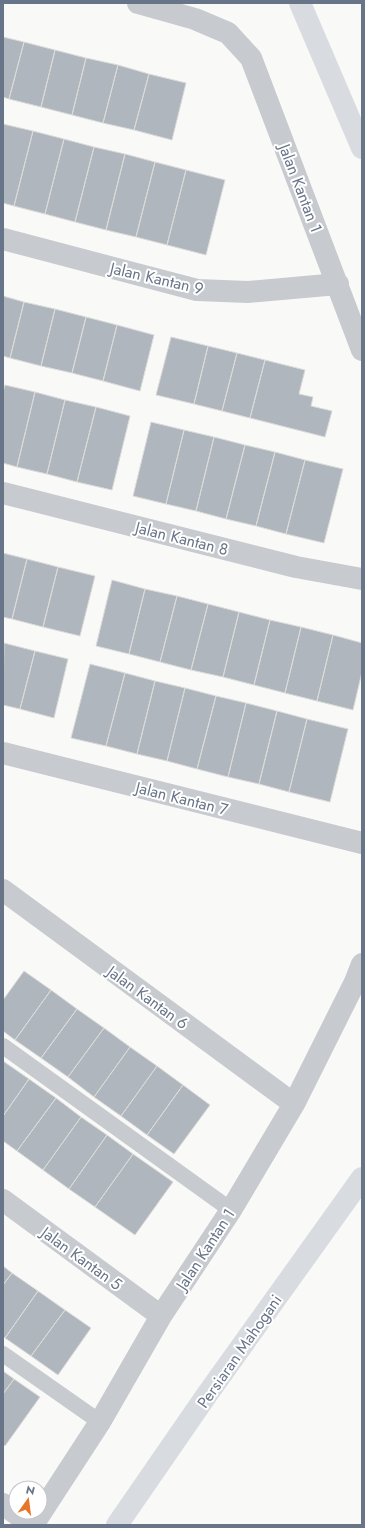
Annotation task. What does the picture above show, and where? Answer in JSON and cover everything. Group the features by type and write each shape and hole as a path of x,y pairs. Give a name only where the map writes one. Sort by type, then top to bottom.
{"main road":[{"path":"300,3 362,148"},
{"name":"Persiaran Mahogani","path":"116,1525 362,1178"}],"street":[{"name":"Jalan Kantan 1","path":"138,3 195,19 228,33 251,58 362,350"},
{"name":"Jalan Kantan 9","path":"3,239 197,290 248,292 338,284"},
{"name":"Jalan Kantan 8","path":"3,493 296,567 362,579"},
{"name":"Jalan Kantan 7","path":"3,753 362,843"},
{"name":"Jalan Kantan 6","path":"3,890 294,1104"},
{"name":"Jalan Kantan 1","path":"32,1525 100,1422 161,1316 232,1210 294,1104 355,982 362,964"},
{"name":"Jalan Kantan 5","path":"3,1200 161,1316"},
{"path":"3,1504 32,1525"}],"lane":[{"path":"3,1046 232,1210"},
{"path":"3,1354 100,1422"}],"building":[{"path":"3,37 24,42 9,99 3,97"},
{"path":"24,42 55,50 41,107 9,99"},
{"path":"55,50 86,58 72,115 41,107"},
{"path":"86,58 118,65 103,123 72,115"},
{"path":"118,65 149,74 134,130 103,123"},
{"path":"149,74 186,83 172,140 134,130"},
{"path":"3,124 33,131 14,206 3,203"},
{"path":"33,131 64,139 45,214 14,206"},
{"path":"64,139 94,147 75,222 45,214"},
{"path":"94,147 125,154 106,230 75,222"},
{"path":"125,154 155,162 136,237 106,230"},
{"path":"155,162 186,170 167,245 136,237"},
{"path":"186,170 225,180 206,255 167,245"},
{"path":"3,296 24,302 10,358 3,356"},
{"path":"24,302 55,309 41,366 10,358"},
{"path":"55,309 86,317 72,373 41,366"},
{"path":"86,317 117,325 103,381 72,373"},
{"path":"117,325 154,335 140,391 103,381"},
{"path":"171,337 208,346 194,404 156,395"},
{"path":"208,346 237,353 222,411 194,404"},
{"path":"237,353 265,360 250,418 222,411"},
{"path":"265,360 305,370 299,394 313,397 311,406 332,411 325,437 250,418"},
{"path":"5,385 35,392 17,467 3,463 3,392"},
{"path":"35,392 65,400 47,474 17,467"},
{"path":"65,400 96,407 77,482 47,474"},
{"path":"96,407 130,416 112,490 77,482"},
{"path":"151,422 184,430 166,504 133,496"},
{"path":"184,430 214,437 196,511 166,504"},
{"path":"214,437 245,445 226,519 196,511"},
{"path":"245,445 275,452 256,526 226,519"},
{"path":"275,452 305,460 286,534 256,526"},
{"path":"305,460 343,469 324,543 286,534"},
{"path":"3,553 27,559 12,619 3,617"},
{"path":"27,559 58,567 43,627 12,619"},
{"path":"58,567 95,576 80,636 43,627"},
{"path":"112,580 145,589 129,654 96,646"},
{"path":"145,589 177,596 160,662 129,654"},
{"path":"177,596 208,604 191,670 160,662"},
{"path":"208,604 239,612 223,677 191,670"},
{"path":"239,612 270,620 254,685 223,677"},
{"path":"270,620 301,627 285,693 254,685"},
{"path":"301,627 333,635 317,701 285,693"},
{"path":"333,635 362,643 362,672 353,710 317,701"},
{"path":"4,643 35,651 20,709 3,705"},
{"path":"35,651 68,659 54,718 20,709"},
{"path":"90,664 125,673 106,746 71,738"},
{"path":"125,673 155,681 137,754 106,746"},
{"path":"155,681 185,688 167,761 137,754"},
{"path":"185,688 216,696 197,769 167,761"},
{"path":"216,696 246,703 228,777 197,769"},
{"path":"246,703 277,711 259,784 228,777"},
{"path":"277,711 307,719 289,792 259,784"},
{"path":"307,719 348,729 330,802 289,792"},
{"path":"24,971 51,990 15,1040 3,1031 3,1000"},
{"path":"51,990 77,1009 41,1058 15,1040"},
{"path":"77,1009 104,1028 68,1077 41,1058"},
{"path":"104,1028 130,1047 94,1097 68,1077"},
{"path":"130,1047 157,1066 121,1116 94,1097"},
{"path":"3,1061 29,1079 3,1116"},
{"path":"157,1066 183,1085 147,1135 121,1116"},
{"path":"29,1079 56,1098 17,1151 3,1141 3,1116"},
{"path":"183,1085 210,1105 174,1154 147,1135"},
{"path":"56,1098 81,1117 43,1170 17,1151"},
{"path":"81,1117 107,1135 69,1189 43,1170"},
{"path":"107,1135 133,1154 95,1207 69,1189"},
{"path":"133,1154 173,1182 135,1235 95,1207"},
{"path":"3,1266 12,1273 3,1285"},
{"path":"12,1273 38,1291 5,1338 3,1336 3,1285"},
{"path":"38,1291 65,1310 31,1356 5,1338"},
{"path":"65,1310 91,1328 58,1375 31,1356"},
{"path":"3,1371 14,1379 3,1394"},
{"path":"14,1379 40,1397 5,1446 3,1444 3,1394"}]}
